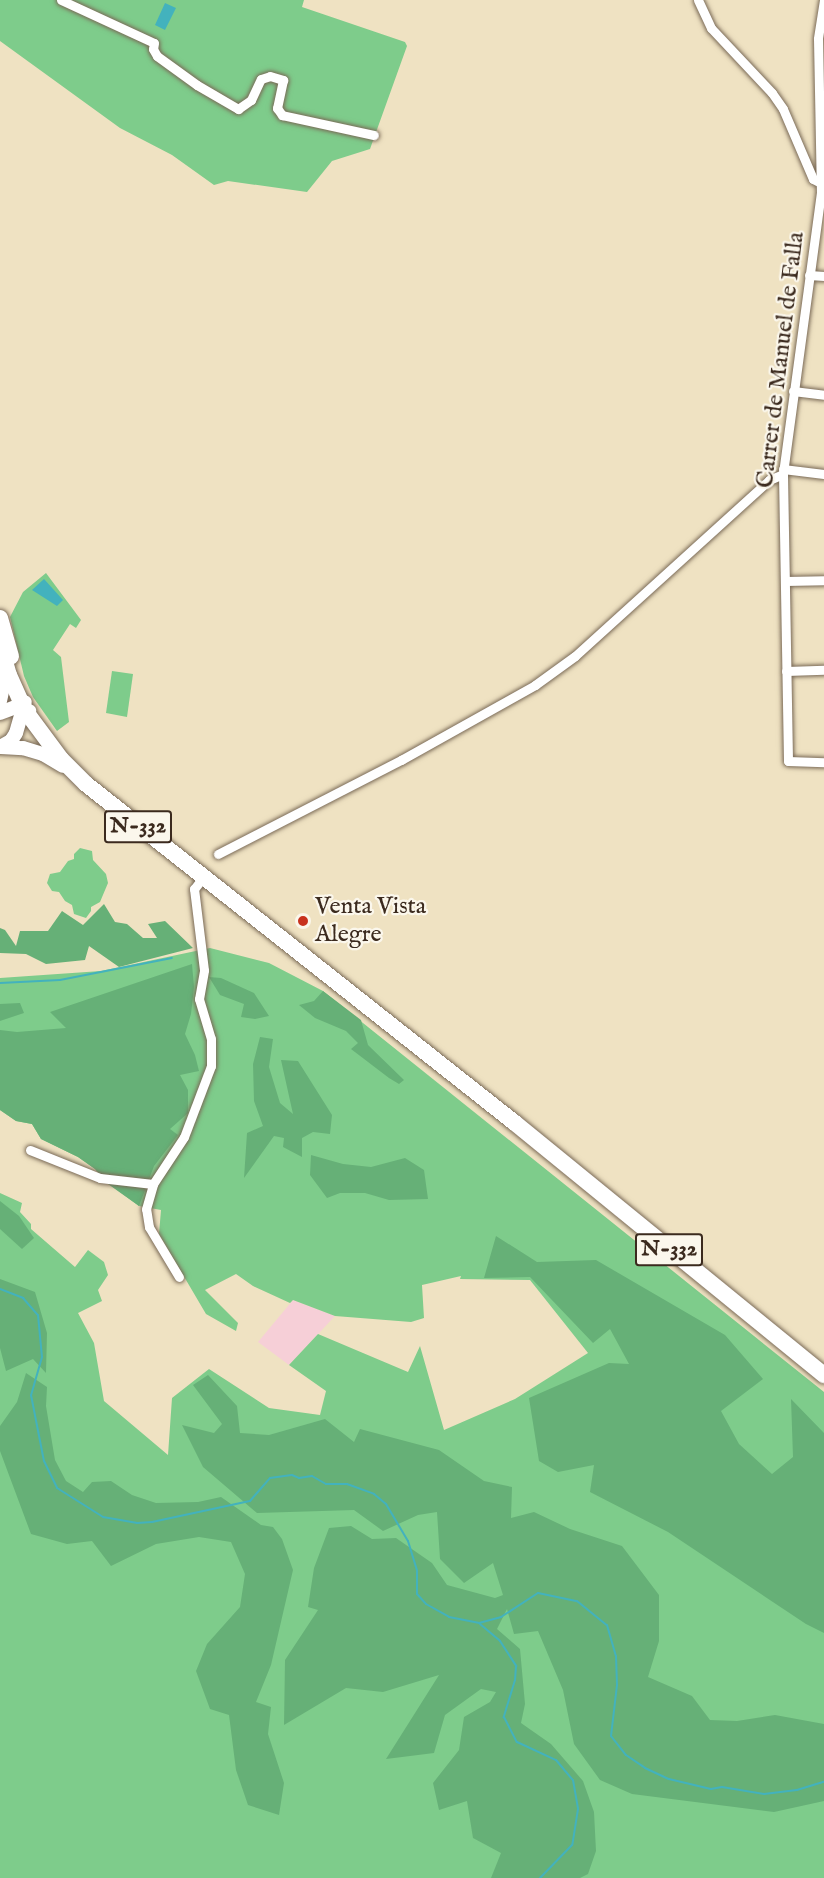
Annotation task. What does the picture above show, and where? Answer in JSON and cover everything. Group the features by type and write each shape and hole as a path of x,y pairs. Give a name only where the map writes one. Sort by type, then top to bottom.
{"highway":[{"name":"N-332","path":"0,618 24,691 43,726 84,772 198,872"},
{"name":"N-332","path":"0,646 9,675 24,709 54,751 86,784 515,1123 824,1375"}],"main road":[{"path":"0,646 5,678 0,701"},
{"path":"0,747 11,741 16,733 24,709 24,691"},
{"path":"0,713 15,707 24,709 43,726"},
{"path":"0,720 12,721 16,733"},
{"path":"0,747 23,748 43,754 86,784"}],"street":[{"path":"60,0 154,43 153,49 157,56 197,85 238,109 251,100 261,80 270,75 283,80 277,108 282,115 374,135"},
{"path":"698,0 711,28 772,93 783,109 813,179 821,183"},
{"name":"Carrer de Manuel de Falla","path":"824,0 818,39 821,183 783,471 788,761 824,762"},
{"path":"809,275 824,276"},
{"path":"793,391 824,395"},
{"path":"218,854 401,760 535,685 575,656 769,480 783,471 824,474"},
{"path":"784,581 824,580"},
{"path":"786,671 824,670"},
{"path":"179,1277 149,1227 146,1209 153,1184 184,1137 211,1066 212,1039 199,999 204,970 194,889 198,872"},
{"path":"30,1150 100,1178 153,1184"}],"shaded area":[{"path":"293,1300 335,1316 289,1365 258,1342"}],"green space":[{"path":"0,0 304,0 302,7 405,42 407,46 370,149 332,161 307,192 228,181 214,185 172,155 120,128 0,41"},
{"path":"46,573 81,620 76,628 70,624 53,650 61,657 69,722 57,731 33,697 24,676 10,617 23,592"},
{"path":"112,671 133,674 127,717 106,713"},
{"path":"80,848 92,851 93,860 106,874 108,883 100,902 91,907 86,918 74,914 72,905 65,901 59,892 52,891 47,883 50,874 60,872 68,861 74,859 74,854"},
{"path":"104,904 115,922 127,924 143,938 157,938 148,924 165,921 193,948 119,967 89,946 85,960 46,964 26,954 0,953 0,928 5,930 16,946 20,931 48,931 62,911 83,925"},
{"path":"210,948 269,963 323,991 824,1392 824,1878 0,1878 0,1193 22,1203 20,1212 31,1224 31,1229 75,1267 88,1250 104,1262 108,1275 98,1290 102,1301 78,1313 94,1343 104,1401 168,1455 172,1398 209,1369 269,1408 320,1415 326,1391 289,1365 318,1334 408,1372 420,1346 444,1430 515,1399 588,1353 530,1280 460,1279 461,1276 422,1285 424,1318 411,1322 335,1316 293,1300 290,1303 253,1286 236,1274 205,1290 238,1323 236,1331 206,1314 159,1234 161,1210 139,1206 78,1157 41,1139 32,1124 16,1121 0,1110 0,978 101,971"},
{"path":"192,964 194,987 191,1014 185,1034 195,1055 199,1071 180,1075 188,1090 188,1113 170,1129 178,1135 154,1166 139,1206 108,1184 95,1169 78,1157 41,1139 32,1124 16,1121 0,1110 0,1030 17,1032 66,1028 50,1012"},
{"path":"209,977 221,978 254,993 269,1016 255,1019 241,1017 244,1004 220,995"},
{"path":"323,991 361,1020 368,1045 404,1080 399,1084 389,1078 351,1049 358,1043 346,1031 315,1018 299,1005 314,1001"},
{"path":"20,1003 24,1013 0,1021 0,1004"},
{"path":"260,1037 273,1039 269,1067 280,1103 293,1114 281,1060 298,1061 332,1115 330,1134 313,1132 302,1138 302,1157 283,1147 284,1138 274,1136 244,1178 247,1133 263,1126 254,1101 253,1064"},
{"path":"311,1155 343,1164 371,1167 405,1158 424,1170 428,1199 389,1200 365,1193 340,1193 327,1198 310,1175"},
{"path":"0,1201 19,1216 34,1238 22,1249 0,1229"},
{"path":"496,1236 537,1262 596,1260 725,1335 763,1379 721,1411 739,1444 772,1474 793,1457 791,1399 824,1433 824,1633 806,1624 668,1532 590,1492 594,1465 558,1472 539,1461 529,1398 609,1363 629,1364 610,1329 593,1343 530,1277 484,1278"},
{"path":"0,1279 35,1292 47,1333 46,1373 33,1359 6,1371 0,1348"},
{"path":"26,1373 47,1387 46,1406 55,1460 66,1481 83,1492 92,1482 111,1481 132,1495 156,1503 198,1502 221,1497 261,1525 273,1527 282,1539 293,1570 271,1665 256,1702 271,1707 268,1734 284,1783 279,1815 248,1805 236,1770 229,1715 210,1709 196,1671 207,1644 240,1607 245,1574 231,1542 199,1537 156,1544 111,1566 92,1541 67,1544 31,1534 0,1451 0,1426 17,1402"},
{"path":"208,1375 237,1406 240,1433 269,1435 325,1419 354,1442 360,1429 439,1450 484,1481 512,1487 511,1518 534,1512 570,1529 622,1546 659,1595 659,1641 648,1677 692,1696 710,1720 737,1721 775,1715 824,1724 824,1801 774,1812 632,1794 600,1780 574,1744 563,1690 538,1631 514,1634 507,1609 497,1629 520,1649 525,1704 521,1723 551,1744 583,1781 594,1812 596,1851 588,1874 580,1878 491,1878 501,1853 473,1838 467,1801 439,1810 433,1783 459,1750 464,1717 490,1702 496,1692 481,1689 445,1715 434,1753 386,1759 439,1675 383,1692 346,1688 284,1725 285,1660 318,1610 308,1607 314,1568 329,1528 351,1526 372,1539 396,1538 432,1563 447,1585 495,1598 503,1595 493,1563 464,1583 440,1559 437,1512 418,1515 383,1531 354,1510 257,1513 203,1467 182,1425 214,1433 222,1424 193,1385"}],"water":[{"path":"165,3 176,8 165,30 155,25"},
{"path":"44,579 63,600 57,606 32,590"}],"waterway":[{"path":"0,983 60,980 172,958"},
{"path":"0,1289 23,1298 38,1315 42,1357 31,1395 44,1461 57,1488 103,1517 137,1523 152,1522 250,1501 270,1478 292,1475 299,1478 312,1476 326,1484 347,1484 374,1494 386,1504 408,1541 417,1571 417,1594 426,1604 449,1617 479,1623 501,1617 538,1593 577,1601 607,1625 616,1656 617,1685 611,1736 626,1755 645,1768 669,1779 711,1789 722,1787 764,1794 797,1790 824,1782"},
{"path":"480,1624 500,1641 516,1666 515,1680 504,1717 517,1742 556,1760 573,1780 578,1809 572,1845 540,1878"}],"place":[{"name":"Venta Vista Alegre","path":"303,921"}]}
